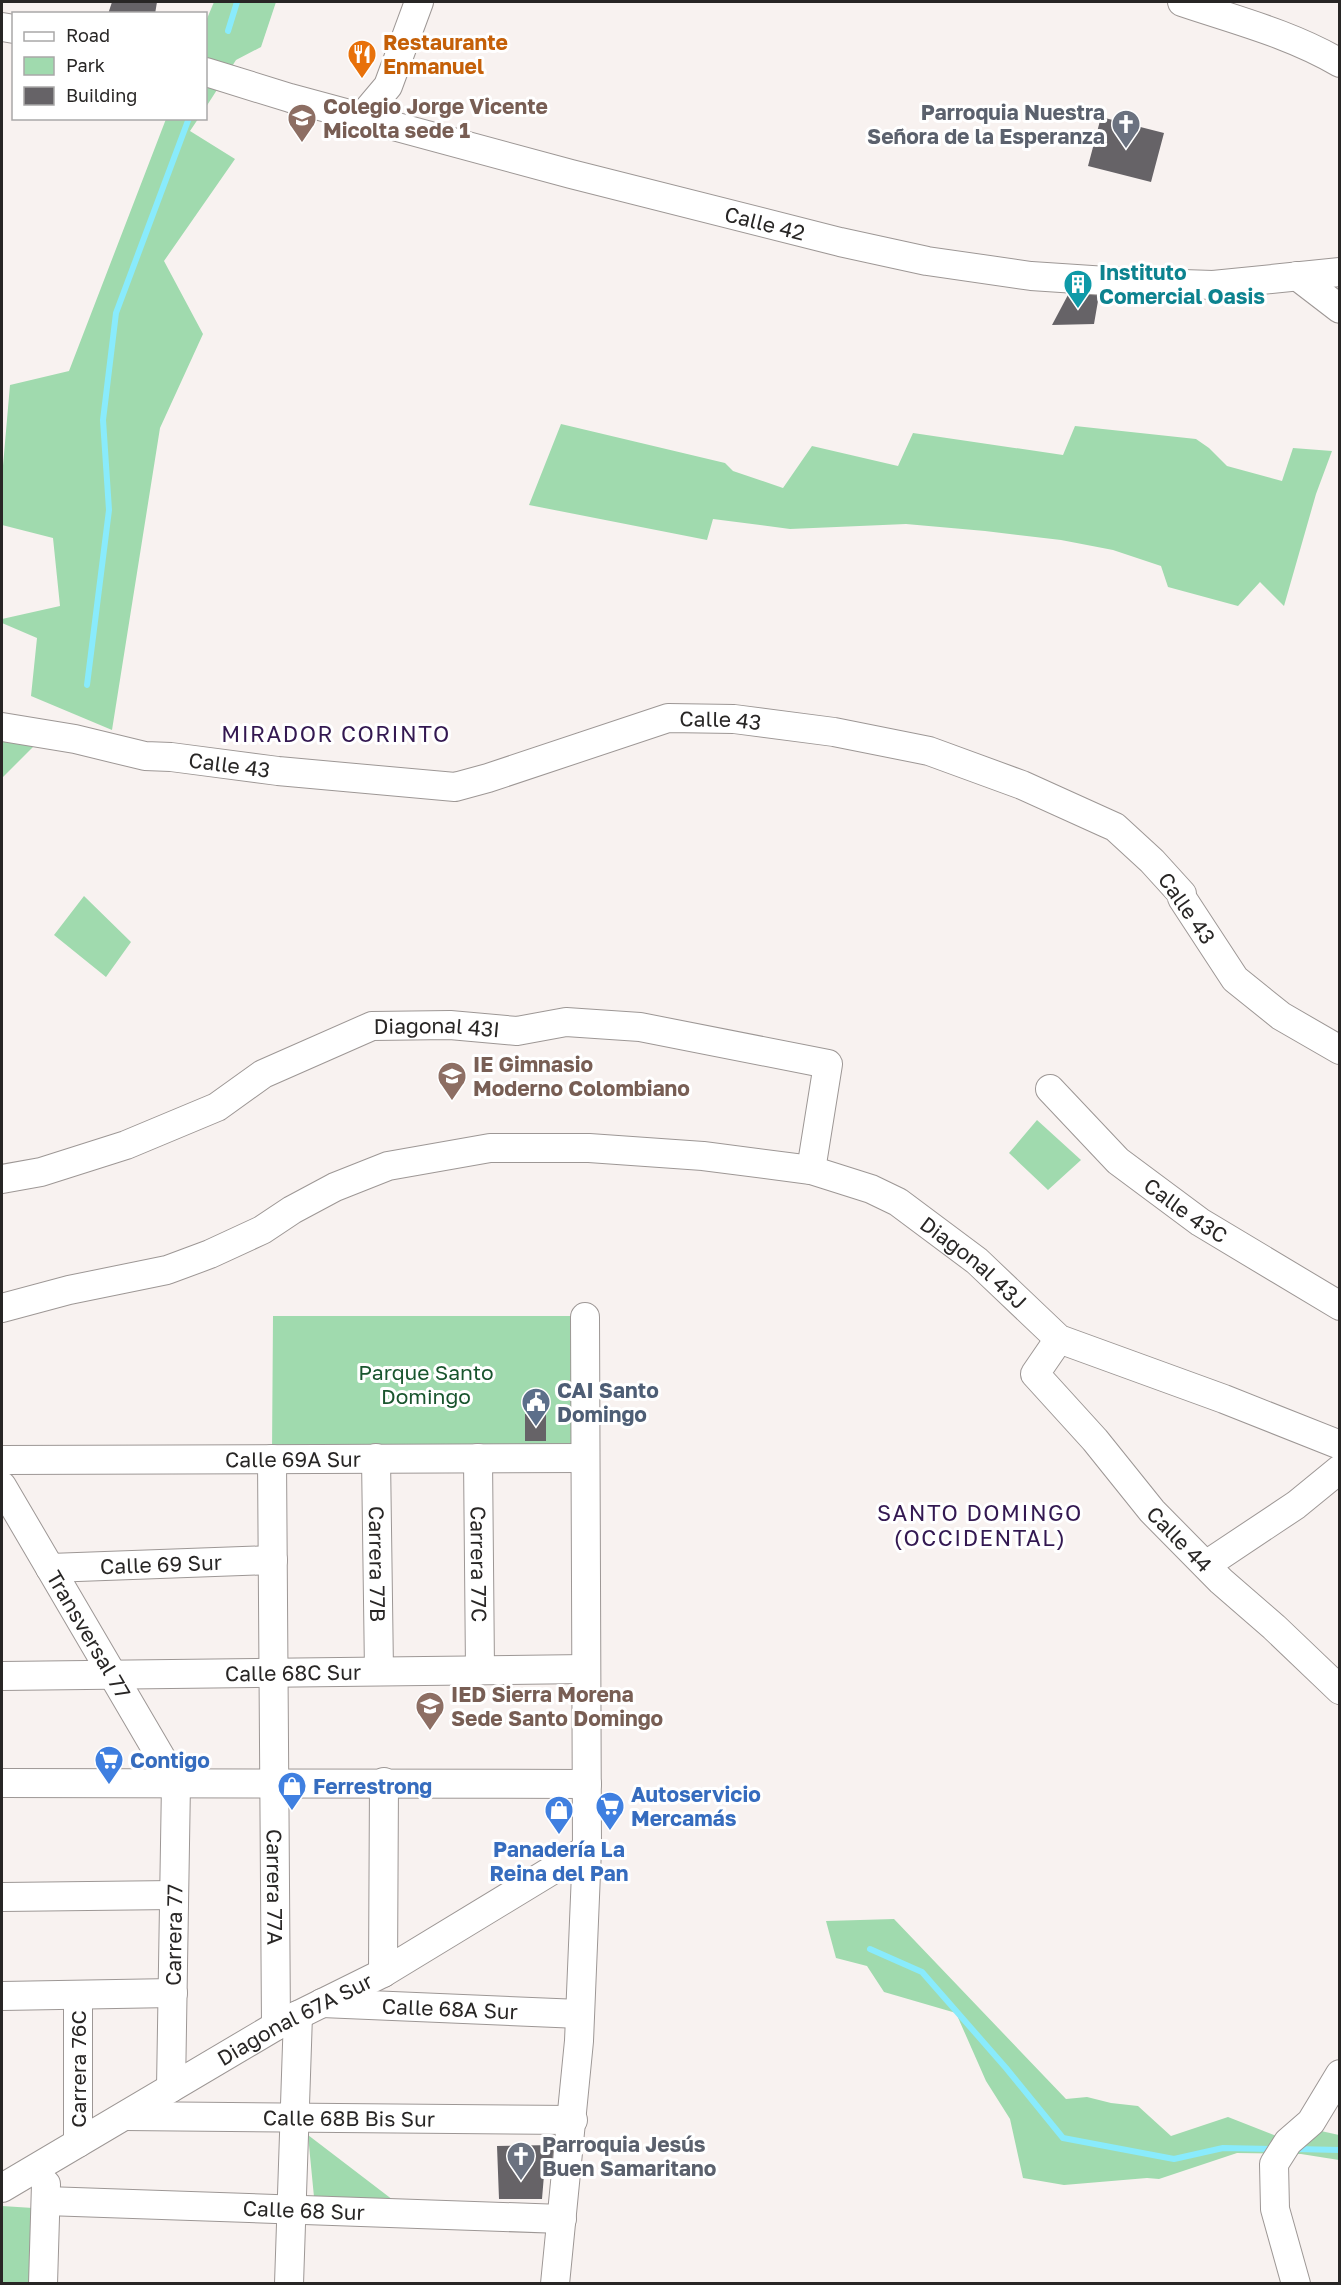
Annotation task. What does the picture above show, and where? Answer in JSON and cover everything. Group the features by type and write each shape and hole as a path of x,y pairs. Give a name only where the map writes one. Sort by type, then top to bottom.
{"street":[{"path":"361,118 388,86 419,2"},
{"path":"1182,2 1265,28 1340,63"},
{"name":"Calle 42","path":"207,72 361,118 746,219 927,261 1031,276 1213,285 1340,272"},
{"path":"1297,276 1340,309"},
{"name":"Calle 43","path":"2,727 75,739 145,756 455,787 668,718 734,719 834,732 929,751 1022,785 1115,827 1152,861 1182,894 1182,898 1235,979 1281,1016 1340,1050"},
{"name":"Diagonal 43I","path":"2,1179 41,1172 126,1145 217,1107 263,1074 372,1026 450,1025 517,1031 566,1022 639,1027 828,1064 811,1170"},
{"name":"Calle 43C","path":"1050,1089 1118,1161 1200,1222 1340,1306"},
{"name":"Diagonal 43J","path":"3,1304 167,1270 251,1235 335,1187 388,1166 490,1148 589,1148 704,1156 811,1170 871,1189 898,1202 977,1261 1059,1339 1340,1445"},
{"path":"555,2283 573,2120 587,1849 585,1317"},
{"name":"Calle 44","path":"1059,1339 1035,1374 1095,1440 1152,1511 1206,1565 1340,1690"},
{"name":"Carrera 77B","path":"376,1458 379,1671"},
{"name":"Carrera 77C","path":"478,1458 480,1670"},
{"name":"Calle 69A Sur","path":"2,1460 584,1458"},
{"name":"Carrera 77A","path":"272,1459 275,1783 298,2015 290,2283"},
{"path":"1206,1565 1296,1505 1340,1470"},
{"name":"Transversal 77","path":"2,1486 176,1783"},
{"name":"Calle 69 Sur","path":"50,1568 273,1560"},
{"name":"Calle 68C Sur","path":"2,1676 586,1669"},
{"path":"2,1784 384,1782 587,1784"},
{"path":"383,1972 384,1782"},
{"name":"Carrera 77","path":"171,2088 176,1783"},
{"name":"Diagonal 67A Sur","path":"2,2188 298,2015 383,1972 587,1849"},
{"path":"2,1897 174,1895"},
{"path":"2,1996 173,1993"},
{"name":"Carrera 76C","path":"78,1995 78,2143"},
{"name":"Calle 68A Sur","path":"298,2015 580,2014"},
{"path":"1296,2283 1275,2209 1274,2164 1288,2142 1311,2122 1340,2074"},
{"name":"Calle 68B Bis Sur","path":"125,2116 573,2120"},
{"path":"43,2283 47,2162"},
{"name":"Calle 68 Sur","path":"46,2201 562,2219"}],"green space":[{"path":"214,2 276,2 261,47 236,60 207,105 207,19"},
{"path":"166,120 197,120 190,131 235,159 164,261 203,334 160,428 112,730 31,696 37,638 2,623 2,619 60,606 53,538 2,525 2,477 10,385 69,371"},
{"path":"561,424 725,463 733,471 783,488 812,446 898,466 913,433 1063,455 1075,426 1196,439 1227,466 1282,481 1293,448 1332,451 1316,494 1284,606 1260,582 1238,606 1168,587 1161,566 1113,550 1061,540 906,524 790,529 713,519 707,540 529,505"},
{"path":"2,739 36,744 2,778"},
{"path":"84,896 131,942 106,977 54,935"},
{"path":"1037,1120 1081,1160 1048,1190 1009,1153"},
{"name":"Parque Santo Domingo","path":"273,1316 579,1316 580,1452 272,1452"},
{"path":"894,1919 1066,2099 1087,2097 1138,2106 1171,2136 1228,2117 1279,2137 1321,2131 1339,2135 1339,2160 1301,2154 1237,2153 1159,2179 1064,2185 1023,2178 1010,2119 986,2081 956,2013 884,1992 867,1966 836,1958 826,1921"},
{"path":"308,2135 393,2200 314,2197"},
{"path":"2,2206 33,2208 30,2283 2,2283"}],"building":[{"path":"112,2 157,2 155,12 109,12"},
{"name":"Parroquia Nuestra Señora de la Esperanza","path":"1101,117 1164,133 1151,182 1088,166"},
{"name":"Instituto Comercial Oasis","path":"1069,293 1099,295 1094,324 1052,325"},
{"name":"CAI Santo Domingo","path":"525,1414 546,1414 546,1441 525,1441"},
{"name":"Parroquia Jesús Buen Samaritano","path":"555,2145 557,2160 545,2163 542,2199 499,2199 497,2146"}],"waterway":[{"path":"228,31 237,2"},
{"path":"87,685 109,510 103,420 116,313 188,120"},
{"path":"870,1949 922,1972 1006,2068 1063,2138 1174,2159 1223,2148 1272,2149"},
{"path":"1295,2149 1340,2150"}],"place":[{"name":"Restaurante Enmanuel","path":"362,80"},
{"name":"Colegio Jorge Vicente Micolta sede 1","path":"302,144"},
{"name":"Parroquia Nuestra Señora de la Esperanza","path":"1126,150"},
{"name":"Instituto Comercial Oasis","path":"1078,310"},
{"name":"IE Gimnasio Moderno Colombiano","path":"452,1102"},
{"name":"CAI Santo Domingo","path":"536,1428"},
{"name":"IED Sierra Morena Sede Santo Domingo","path":"430,1732"},
{"name":"Contigo","path":"109,1786"},
{"name":"Ferrestrong","path":"292,1812"},
{"name":"Autoservicio Mercamás","path":"610,1832"},
{"name":"Panadería La Reina del Pan","path":"559,1836"},
{"name":"Parroquia Jesús Buen Samaritano","path":"521,2182"}],"district":[{"name":"MIRADOR CORINTO","path":"336,733"},
{"name":"SANTO DOMINGO (OCCIDENTAL)","path":"980,1524"}]}
